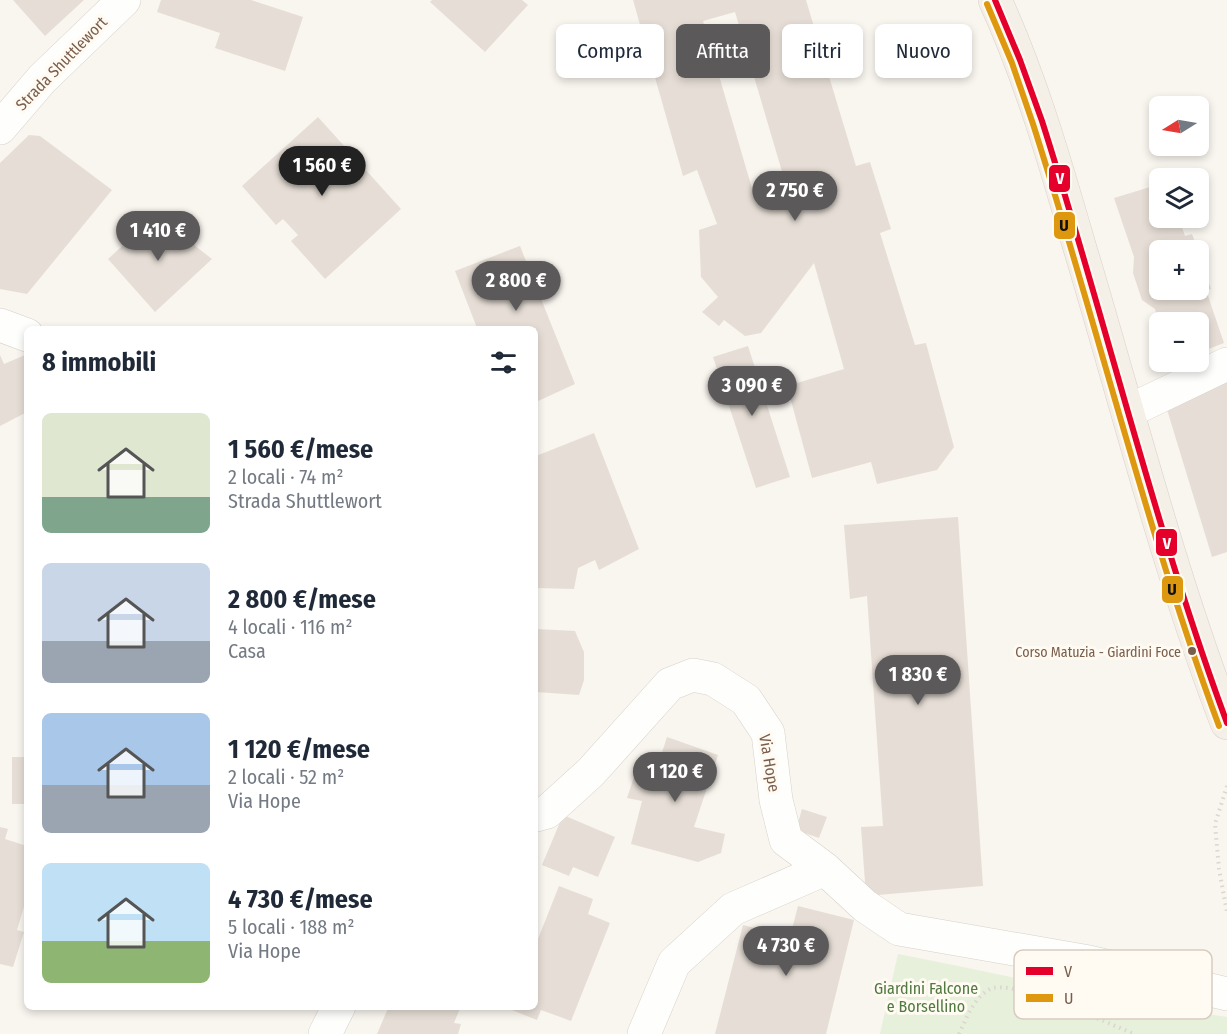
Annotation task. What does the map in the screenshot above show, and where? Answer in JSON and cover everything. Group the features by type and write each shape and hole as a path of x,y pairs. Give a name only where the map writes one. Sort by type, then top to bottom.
{"main road":[{"path":"995,0 1010,32 1047,135 1177,576 1209,676 1227,723"}],"street":[{"name":"Strada Shuttlewort","path":"0,128 42,79 124,0"},
{"path":"0,325 24,333"},
{"path":"1128,411 1227,364"},
{"name":"Via Hope","path":"538,814 547,812 591,772 670,684 693,675 713,679 746,700 768,733 776,800 786,840 825,869 865,906 899,929 1020,950"},
{"path":"644,1034 674,963 733,909 825,869"},
{"name":"Via Hope","path":"1212,991 1227,994"},
{"path":"325,1034 337,1010"}],"path":[{"path":"1227,786 1215,824 1227,912"},
{"path":"959,1034 977,999 992,988 1014,988"},
{"path":"1098,1019 1134,1034"}],"green space":[{"name":"Giardini Falcone e Borsellino","path":"898,954 1014,978 1014,1019 1212,1019 1212,1015 1227,1017 1227,1034 880,1034"}],"building":[{"path":"13,0 84,0 45,36"},
{"path":"161,0 251,0 303,17 285,71 215,48 220,33 157,12"},
{"path":"432,0 522,0 528,5 485,52 430,2"},
{"path":"633,0 806,0 813,24 782,24 782,78 829,78 856,166 870,162 891,229 880,233 915,345 926,343 954,447 937,470 877,484 871,462 812,478 787,386 844,369 814,263 761,333 745,336 724,320 719,326 702,312 718,297 701,277 699,230 717,224 697,170 683,176 655,78 664,78 664,24 640,24","holes":["735,12 739,24 770,24 770,78 754,78 788,192 756,202 720,78 676,78 676,24 704,24 703,21"]},
{"path":"318,117 401,209 325,279 291,241 298,235 283,219 276,225 242,186"},
{"path":"29,135 40,136 112,190 27,294 0,289 0,163"},
{"path":"1149,187 1149,228 1182,228 1185,236 1192,234 1194,240 1149,240 1149,300 1209,299 1224,343 1209,349 1209,312 1156,312 1142,300 1133,273 1134,257 1114,198"},
{"path":"156,215 212,259 155,312 108,259"},
{"path":"520,246 575,384 538,401 538,326 476,326 455,271"},
{"path":"748,346 790,477 756,488 713,357"},
{"path":"0,355 4,364 24,355 24,414 0,426"},
{"path":"1227,382 1227,552 1212,557 1165,403"},
{"path":"594,433 639,549 599,570 595,560 578,568 574,589 538,588 538,455"},
{"path":"958,517 983,886 866,896 861,827 883,826 867,596 850,599 844,525"},
{"path":"538,629 575,631 584,652 584,680 579,695 538,692"},
{"path":"667,737 718,755 694,827 725,834 721,853 698,862 631,844 642,801 627,798 638,765 656,771"},
{"path":"12,757 24,757 24,804 12,804"},
{"path":"802,809 827,817 819,838 796,830"},
{"path":"563,815 615,837 598,877 573,867 569,876 542,865"},
{"path":"0,827 8,829 5,839 24,845 24,907 17,930 24,932 13,967 0,964"},
{"path":"559,886 593,899 588,914 610,923 571,1021 541,1010 537,1020 512,1010 538,1010 538,939"},
{"path":"798,906 854,920 826,1034 715,1034 743,925 790,937"},
{"path":"387,1010 459,1010 454,1023 461,1024 458,1034 377,1034"}],"transit line":[{"name":"V","path":"995,0 1042,121 1176,574 1227,723"},
{"name":"U","path":"987,4 1012,63 1033,124 1168,577 1219,726"}],"place":[{"name":"Corso Matuzia - Giardini Foce","path":"1192,651"}]}
